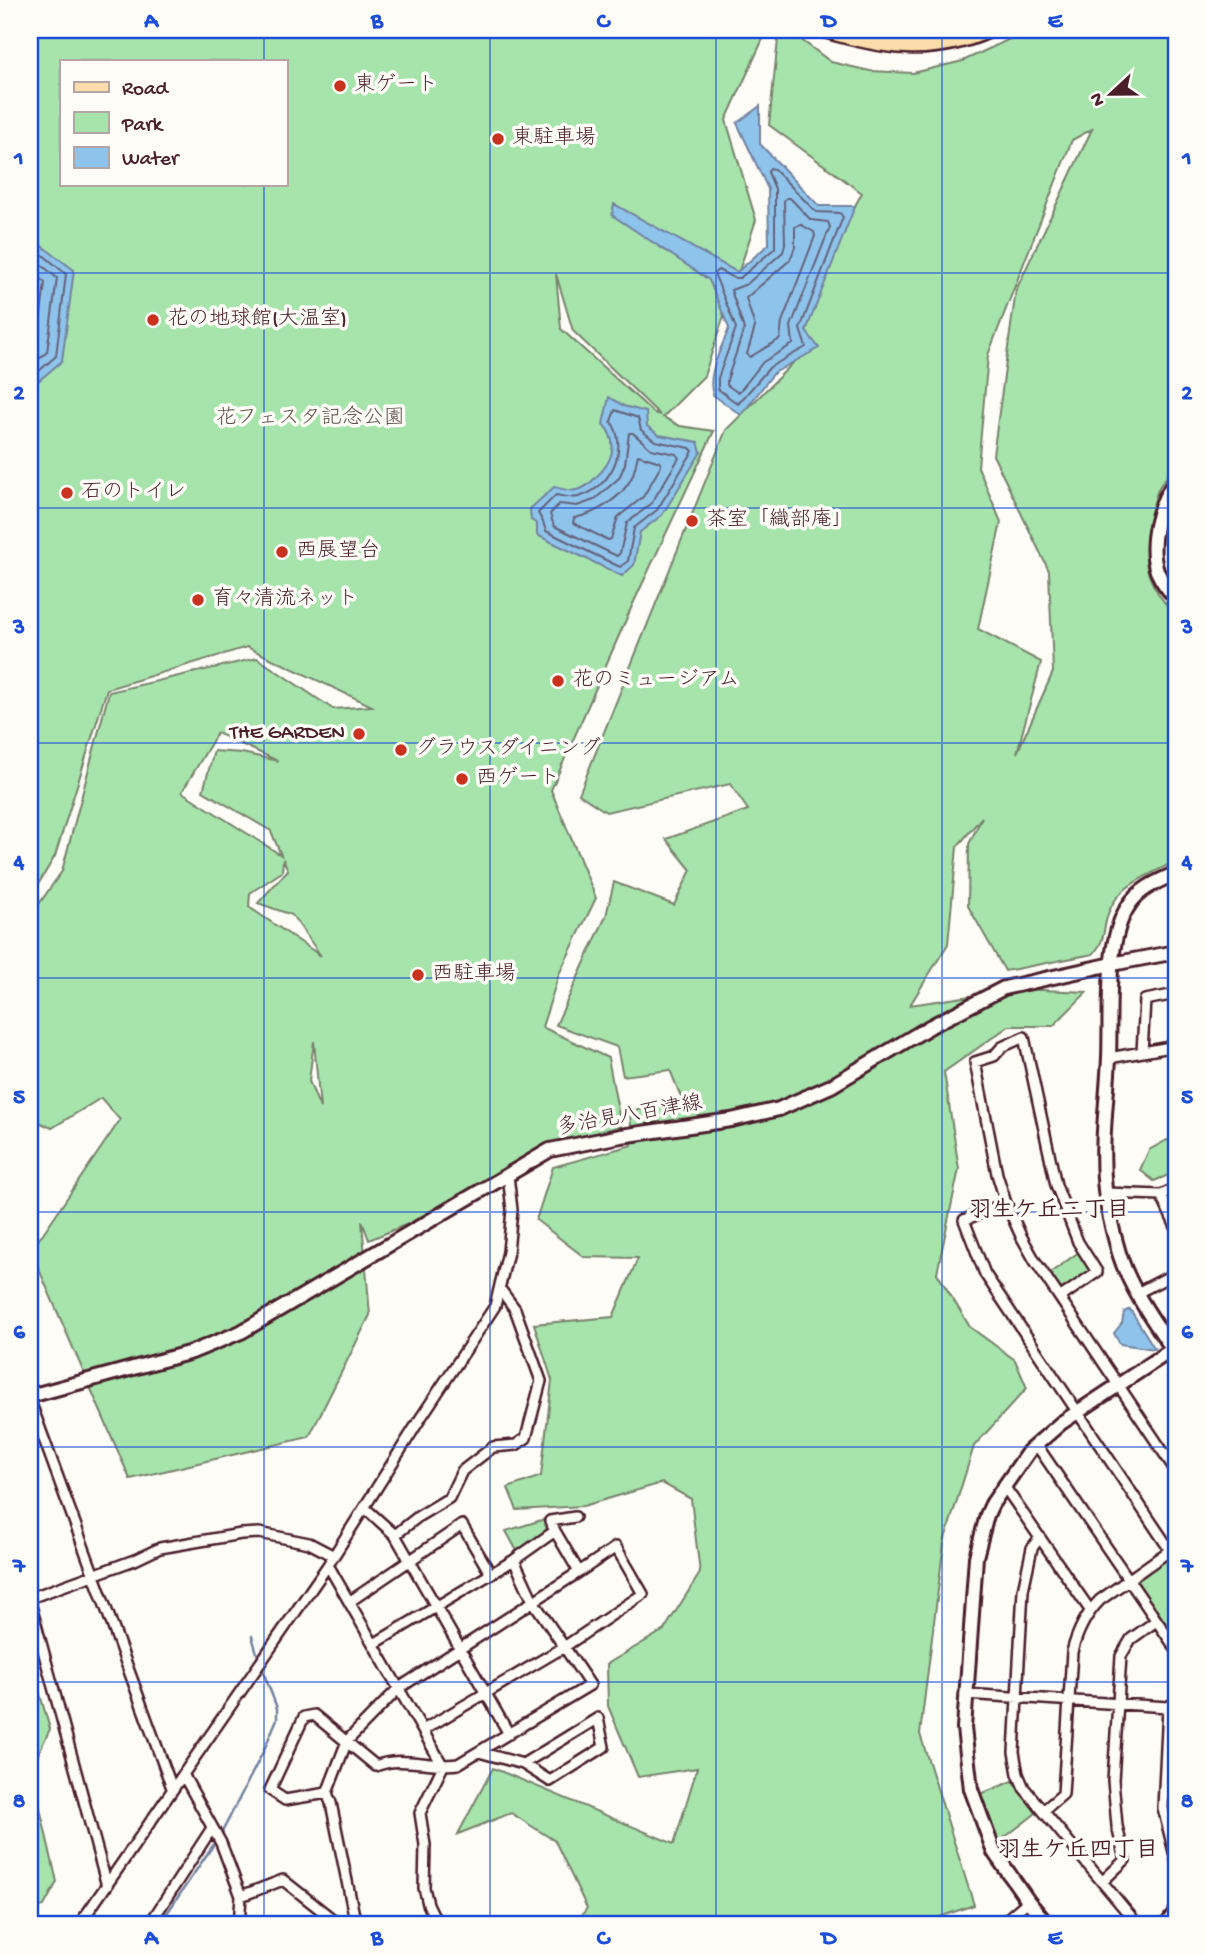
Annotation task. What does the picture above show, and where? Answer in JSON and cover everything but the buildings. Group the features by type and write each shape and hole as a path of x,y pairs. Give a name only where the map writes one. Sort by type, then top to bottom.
{"main road":[{"path":"824,30 869,43 912,47 946,44 989,30"}],"street":[{"path":"1176,481 1162,509 1153,550 1157,572 1176,598"},
{"path":"1048,1925 1028,1902 994,1852 971,1789 964,1728 976,1557 987,1515 1004,1486 1036,1444 1118,1384 1174,1352 1137,1293 1120,1256 1105,1193 1102,1161 1112,964 1118,928 1128,906 1139,892 1176,873"},
{"name":"多治見八百津線","path":"30,1399 192,1352 241,1332 550,1150 621,1136 731,1120 779,1109 831,1086 987,995 1014,985 1176,952"},
{"path":"1142,1052 1145,1000 1176,994"},
{"path":"1060,1297 1097,1272 1079,1242 1056,1185 1024,1037 1002,1047 995,1056 975,1062 997,1174 1006,1203 1035,1261 1176,1471"},
{"path":"1109,1058 1176,1046"},
{"path":"79,1925 331,1560 495,1306 512,1210 508,1175"},
{"path":"1105,1193 1161,1195 1176,1188"},
{"path":"1161,1195 1176,1227"},
{"path":"1006,1203 964,1220 985,1275 1077,1413 1173,1548 1090,1610 1072,1652 1063,1794 1043,1811"},
{"path":"1137,1293 1176,1273"},
{"path":"395,1535 419,1516 449,1498 463,1471 493,1447 516,1445 526,1438 541,1381 515,1310 500,1289"},
{"path":"30,1399 92,1575 172,1788"},
{"path":"1036,1444 1176,1649"},
{"path":"1004,1486 1090,1610"},
{"path":"365,1508 395,1535 509,1734"},
{"path":"575,1517 550,1521 579,1572"},
{"path":"349,1602 462,1525 490,1573"},
{"path":"374,1644 514,1560 555,1531"},
{"path":"107,1886 30,1600 160,1548 259,1533 309,1542 331,1560 349,1602 443,1766"},
{"path":"1040,1537 1032,1548 1023,1590 1014,1752 1018,1774 1024,1788 1138,1925"},
{"path":"355,1925 327,1793 348,1741 357,1728 398,1688 616,1547 643,1594 564,1647 423,1730"},
{"path":"327,1793 285,1800 270,1790 304,1717 314,1715 376,1766 386,1761 443,1766 458,1764 590,1685 534,1601 514,1560"},
{"path":"1102,1882 1125,1860 1114,1805 1113,1780 1120,1664 1131,1639 1156,1621"},
{"path":"965,1694 1118,1704 1172,1704 1163,1808 1173,1829 1176,1860"},
{"path":"479,1752 523,1764 550,1781 604,1747 598,1718 523,1764"},
{"path":"438,1925 424,1888 425,1845 420,1813 443,1766"},
{"path":"184,1776 221,1843 241,1896 239,1925"},
{"path":"149,1925 214,1830"},
{"path":"241,1896 283,1880 340,1925"},
{"path":"1000,1925 1028,1902"},
{"path":"1164,1925 1176,1909"}],"green space":[{"name":"花フェスタ記念公園","path":"30,30 767,30 726,120 756,220 704,376 663,417 680,426 714,431 632,606 551,790 596,898 559,974 542,1027 608,1058 621,1126 535,1150 410,1223 369,1240 362,1221 370,1315 309,1437 130,1479 31,1251 120,1120 101,1098 52,1128 30,1118 30,917 62,871 109,692 257,658 333,709 372,706 247,647 107,689 55,856 30,898","holes":["556,274 573,331 660,415 654,413 561,329","217,733 278,761 242,753 214,751 203,791 271,831 281,855 182,792","283,859 288,870 258,903 292,915 321,956 249,907 250,893 282,872","314,1041 320,1108 309,1081"]},
{"path":"779,30 788,30 831,62 870,71 913,73 963,61 1029,30 1176,30 1176,467 1157,493 1148,531 1146,558 1151,581 1176,616 1176,860 1122,892 1110,909 1102,938 1093,954 1005,971 968,906 969,844 982,817 957,847 948,944 910,1005 1017,989 1087,992 1053,1026 1009,1026 944,1072 959,1169 937,1273 970,1327 1015,1360 1027,1388 974,1446 944,1542 920,1734 974,1905 916,1925 575,1925 587,1908 555,1841 511,1813 458,1834 493,1768 674,1844 697,1768 638,1777 608,1706 607,1664 664,1630 700,1573 691,1499 662,1483 583,1506 517,1510 508,1488 541,1476 552,1380 534,1324 613,1317 638,1258 584,1257 536,1220 553,1167 632,1145 630,1111 684,1104 670,1070 623,1076 617,1047 556,1025 606,916 614,882 674,905 691,870 666,839 748,810 730,784 606,812 579,794 726,430 799,357 829,253 862,193 769,125","holes":["1092,129 1016,290 993,455 1049,571 1053,672 1017,753 1041,662 978,629 1001,522 978,467 988,355 1072,140"]},
{"path":"1167,1140 1176,1144 1176,1172 1154,1181 1140,1170 1149,1150"},
{"path":"1079,1252 1089,1267 1088,1275 1065,1290 1060,1288 1050,1273"},
{"path":"545,1519 551,1529 517,1551 506,1531"},
{"path":"1176,1554 1176,1640 1138,1584 1139,1578"},
{"path":"30,1660 50,1729 31,1769 57,1882 44,1906 30,1910"},
{"path":"1013,1781 1036,1813 999,1842 980,1794"}],"water":[{"path":"760,106 760,144 819,206 855,206 806,331 819,348 774,373 741,415 713,395 711,387 713,370 729,328 709,280 612,215 614,204 737,272 769,244 768,189 737,123"},
{"path":"30,237 74,270 62,361 30,388"},
{"path":"609,397 624,406 646,412 647,426 659,435 698,442 701,452 662,515 640,532 634,565 622,576 537,535 537,524 531,520 530,509 554,487 571,491 584,487 606,466 612,452 611,438 603,424"},
{"path":"1130,1309 1155,1349 1120,1344 1114,1333 1122,1323 1124,1312"}],"waterway":[{"path":"252,1636 259,1660"},
{"path":"220,1836 277,1719 277,1708 261,1666"},
{"path":"159,1925 216,1841"}],"place":[{"name":"東ゲート","path":"340,86"},
{"name":"東駐車場","path":"498,139"},
{"name":"花の地球館(大温室)","path":"153,320"},
{"name":"石のトイレ","path":"67,493"},
{"name":"茶室「織部庵」","path":"692,521"},
{"name":"西展望台","path":"282,552"},
{"name":"育々清流ネット","path":"198,600"},
{"name":"花のミュージアム","path":"558,681"},
{"name":"THE GARDEN","path":"359,734"},
{"name":"グラウスダイニング","path":"401,750"},
{"name":"西ゲート","path":"462,779"},
{"name":"西駐車場","path":"418,975"}],"district":[{"name":"羽生ケ丘二丁目","path":"1049,1211"},
{"name":"羽生ケ丘四丁目","path":"1078,1851"}]}
